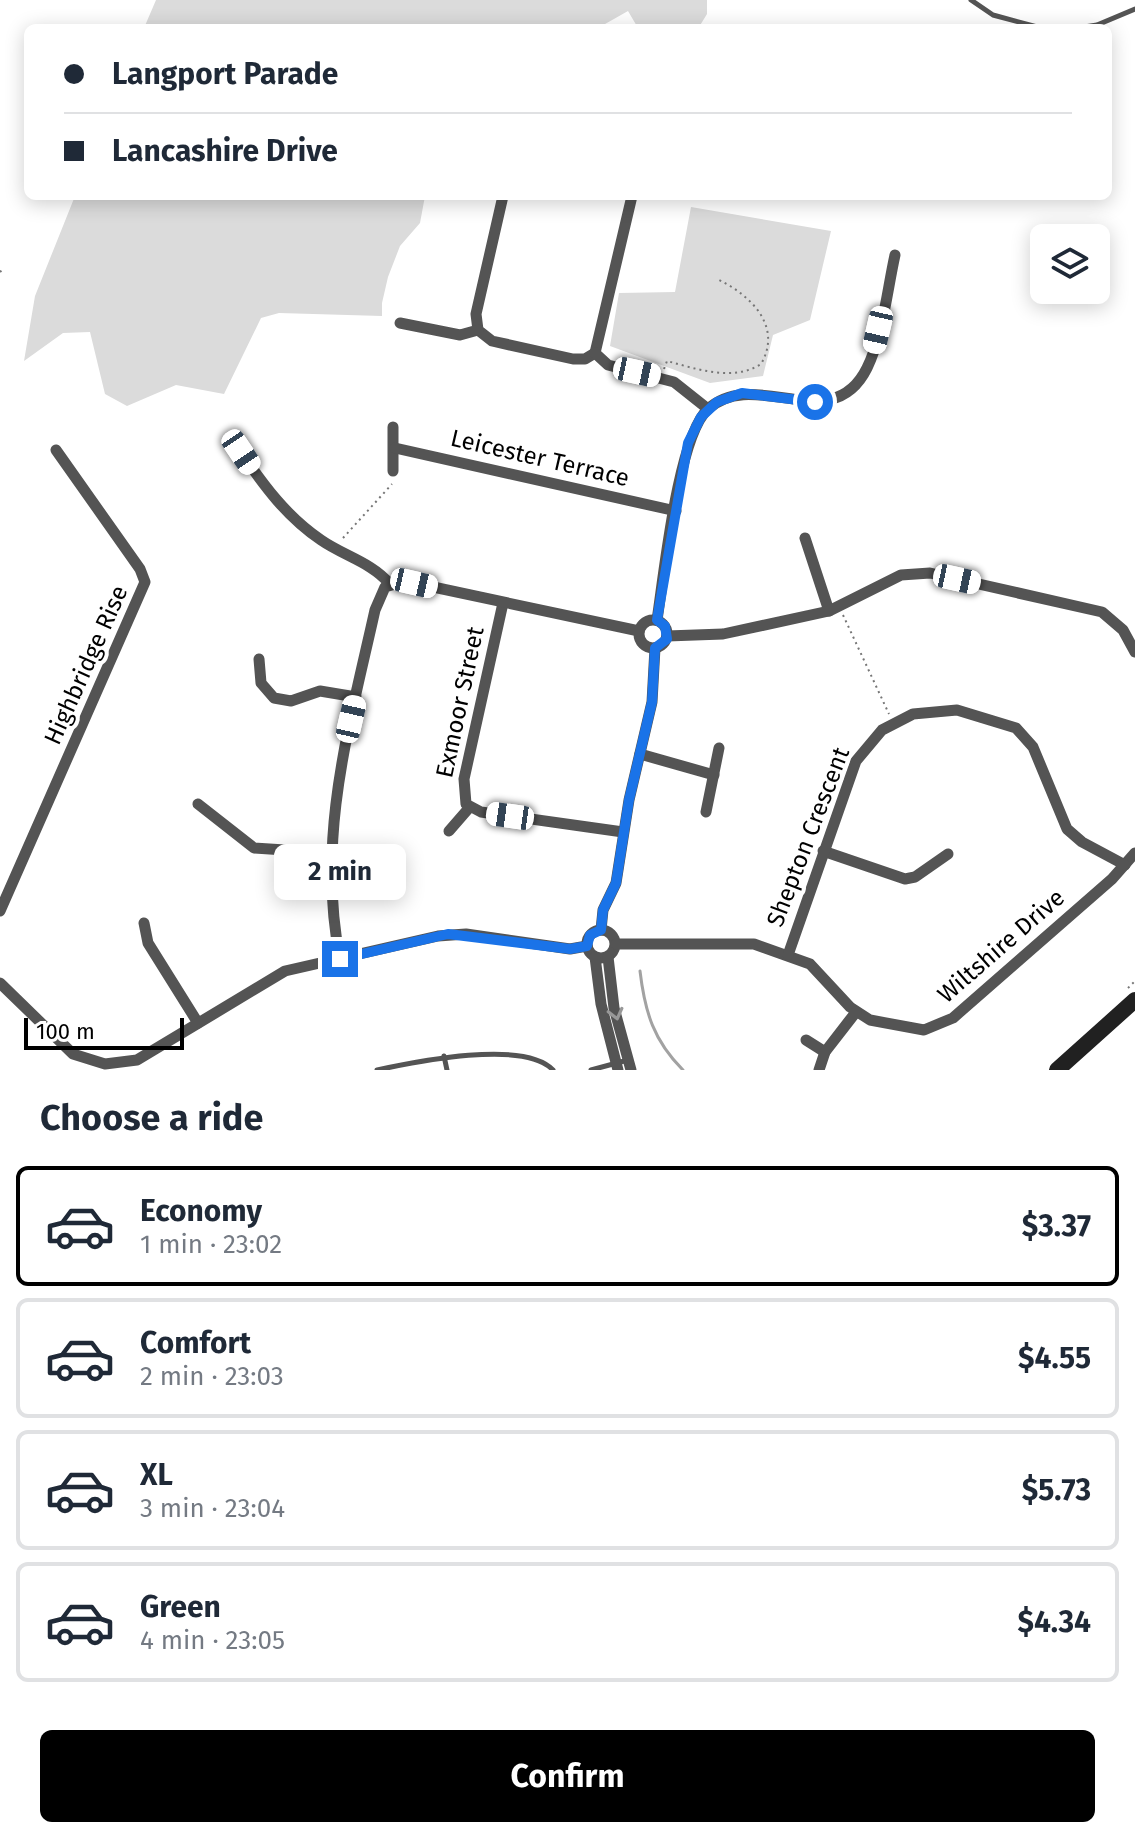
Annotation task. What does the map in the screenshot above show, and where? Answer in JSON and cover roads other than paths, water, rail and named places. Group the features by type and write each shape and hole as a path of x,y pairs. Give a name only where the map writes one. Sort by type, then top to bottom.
{"main road":[{"path":"1057,1070 1135,1000"}],"street":[{"path":"502,200 476,314 478,330 492,341 573,359 585,359 595,353 631,200"},
{"path":"657,620 688,443 708,409 742,393 815,402 848,391 863,375 872,355 895,255"},
{"path":"400,323 460,335 478,330"},
{"path":"595,353 613,366 662,377 689,391 708,409"},
{"path":"393,427 393,471"},
{"name":"Leicester Terrace","path":"395,448 676,511"},
{"name":"Highbridge Rise","path":"0,911 145,582 56,450"},
{"path":"241,452 284,509 336,549 377,569 390,584"},
{"path":"805,538 834,609"},
{"path":"667,636 723,634 834,609 901,575 930,573 1095,609 1117,622 1132,638 1135,652"},
{"path":"340,959 330,907 338,780 379,596 390,584 405,581 639,631"},
{"name":"Exmoor Street","path":"469,808 462,790 503,603"},
{"path":"657,620 665,626 667,636 664,644 655,648 643,645 639,631 645,622 657,620"},
{"path":"601,930 603,910 616,883 623,832 652,702 655,648"},
{"path":"259,659 261,683 274,698 291,701 320,691 356,697"},
{"name":"Shepton Crescent","path":"788,955 856,761 876,735 893,722 923,711 946,710 1000,720 1016,728 1033,747 1067,829 1077,839 1125,865"},
{"path":"706,812 719,748"},
{"path":"640,754 714,775"},
{"path":"198,804 254,848 331,853"},
{"name":"Exmoor Street","path":"449,831 469,808"},
{"name":"Exmoor Street","path":"469,808 623,832"},
{"path":"823,851 905,879 915,877 948,854"},
{"name":"Wiltshire Drive","path":"616,944 743,942 788,955 814,967 856,1012 870,1020 924,1030 944,1025 1135,853"},
{"path":"144,923 148,943 198,1023"},
{"path":"587,946 590,935 601,930 613,935 616,944 608,957 614,1008 630,1065"},
{"path":"0,983 62,1046 86,1060 105,1064 137,1060 270,978 340,959 448,934 570,949 587,946"},
{"path":"587,946 595,957 601,1004 617,1067"},
{"path":"595,957 608,957"},
{"path":"819,1070 825,1052 856,1012"},
{"path":"806,1040 825,1052"}],"lane":[{"path":"971,0 993,15 1026,24"},
{"path":"1099,24 1135,9"},
{"path":"377,1070 444,1056 539,1060 553,1070"},
{"path":"444,1056 447,1070"},
{"path":"591,1070 630,1065"}],"waterway":[{"path":"640,971 652,1025 683,1070"}]}
